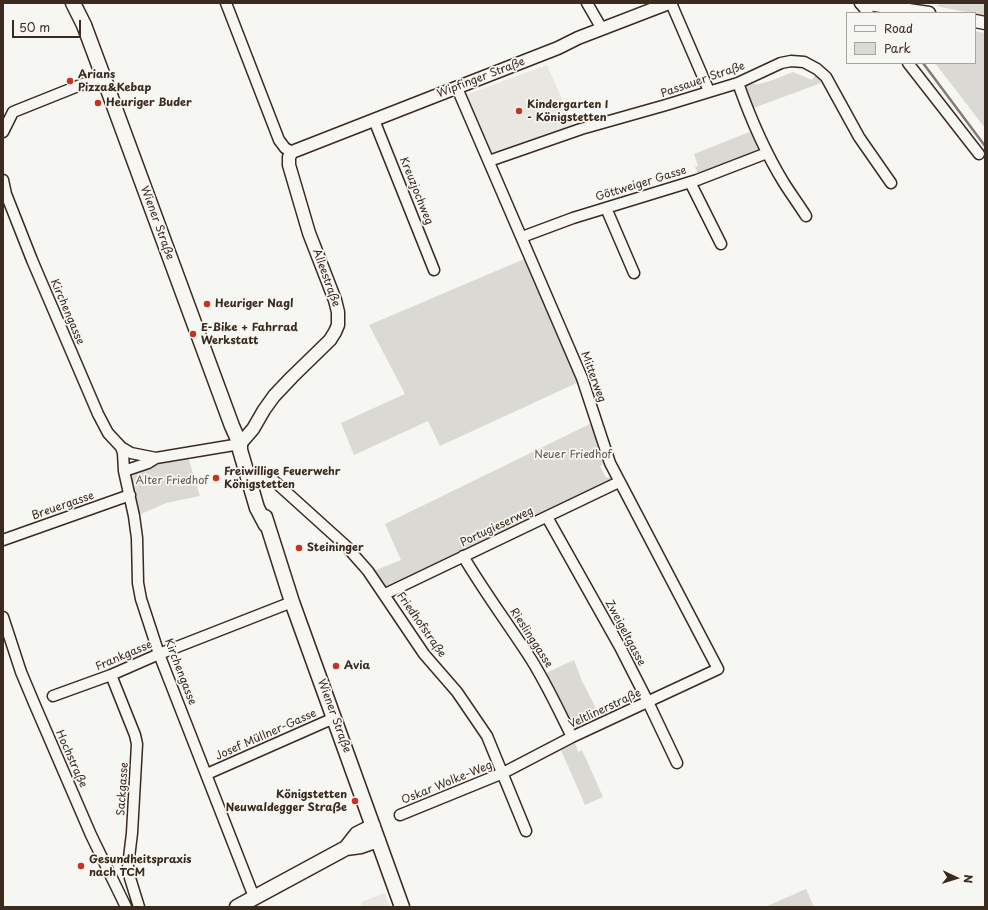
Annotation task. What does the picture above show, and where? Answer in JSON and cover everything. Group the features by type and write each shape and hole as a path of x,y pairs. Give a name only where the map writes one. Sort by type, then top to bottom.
{"main road":[{"name":"Wiener Straße","path":"73,3 84,25 233,429 240,444 240,450 254,480 257,508 266,525 292,602 402,907"},
{"path":"346,848 357,834 373,826"},
{"path":"237,907 346,848 361,846 378,840"}],"street":[{"path":"226,3 279,140 285,148 292,152"},
{"path":"587,3 602,29"},
{"path":"670,3 709,91"},
{"name":"Wipfinger Straße","path":"292,152 670,3"},
{"path":"864,6 897,8 923,12"},
{"name":"Passauer Straße","path":"489,161 581,129 738,83 781,63 791,61 804,62 826,78 859,137 891,183"},
{"path":"909,64 979,154"},
{"path":"3,132 8,112 103,76"},
{"path":"738,83 744,102 767,152 783,182 806,216"},
{"name":"Mitterweg","path":"457,88 582,378 610,463 718,669"},
{"name":"Kreuzjochweg","path":"374,120 434,270"},
{"name":"Alleestraße","path":"240,444 251,432 274,396 330,340 336,332 338,325 338,312 335,300 309,233 289,165 289,158 292,152"},
{"name":"Göttweiger Gasse","path":"522,237 573,218 690,182 767,152"},
{"name":"Kirchengasse","path":"3,180 6,194 32,260 98,414 108,433 121,447 131,454 156,458 240,444"},
{"path":"690,182 721,244"},
{"path":"606,208 634,273"},
{"name":"Kirchengasse","path":"121,447 124,471 130,495 137,538 138,583 141,599 159,654 254,897"},
{"path":"124,471 148,463 156,458"},
{"name":"Friedhofstraße","path":"254,480 266,477 273,480 346,546 368,571 424,654 457,692 487,736 526,831"},
{"name":"Portugieserweg","path":"384,594 619,482"},
{"name":"Breuergasse","path":"3,540 130,495"},
{"name":"Zweigeltgasse","path":"547,517 620,647 677,763"},
{"name":"Rieslinggasse","path":"463,556 477,580 528,654 548,688 572,737"},
{"name":"Frankgasse","path":"53,696 111,675 159,654 292,602"},
{"name":"Hochstraße","path":"3,617 21,672 34,704 91,835 126,907"},
{"name":"Veltlinerstraße","path":"503,773 572,737 718,669"},
{"name":"Sackgasse","path":"111,675 135,734 137,744 132,833 128,866 139,907"},
{"name":"Josef Müllner-Gasse","path":"207,774 334,718"},
{"name":"Oskar Wolke-Weg","path":"400,815 503,773"}],"shaded area":[{"name":"Kindergarten I - Königstetten","path":"547,65 574,126 494,154 489,152 465,95"},
{"path":"385,893 390,907 358,907 362,905 361,902"}],"green space":[{"path":"941,3 985,3 985,16 976,14 976,12 965,12 936,6"},
{"path":"976,31 985,33 985,128 936,64 976,64"},
{"path":"793,72 812,80 815,75 819,77 821,83 751,109 744,91 745,84 747,82 751,84 763,83"},
{"path":"752,131 762,151 698,174 695,167 698,166 694,154"},
{"path":"529,257 581,381 440,446 428,421 354,455 341,423 405,394 369,325"},
{"name":"Neuer Friedhof","path":"592,423 607,462 600,466 606,478 613,476 615,481 384,589 374,571 401,560 385,524"},
{"name":"Alter Friedhof","path":"187,454 200,496 166,503 139,515 130,472"},
{"path":"574,660 582,681 601,718 586,727 578,729 570,726 544,674"},
{"path":"575,743 578,752 582,750 603,797 585,805 561,750"},
{"path":"806,889 814,907 765,907"}],"waterway":[{"path":"924,64 985,146"}],"place":[{"name":"Arians Pizza&Kebap","path":"70,81"},
{"name":"Heuriger Buder","path":"98,103"},
{"name":"Kindergarten I - Königstetten","path":"519,111"},
{"name":"Heuriger Nagl","path":"207,304"},
{"name":"E-Bike + Fahrrad Werkstatt","path":"193,334"},
{"name":"Freiwillige Feuerwehr Königstetten","path":"216,478"},
{"name":"Steininger","path":"299,548"},
{"name":"Avia","path":"336,666"},
{"name":"Königstetten Neuwaldegger Straße","path":"355,801"},
{"name":"Gesundheitspraxis nach TCM","path":"81,866"}]}
